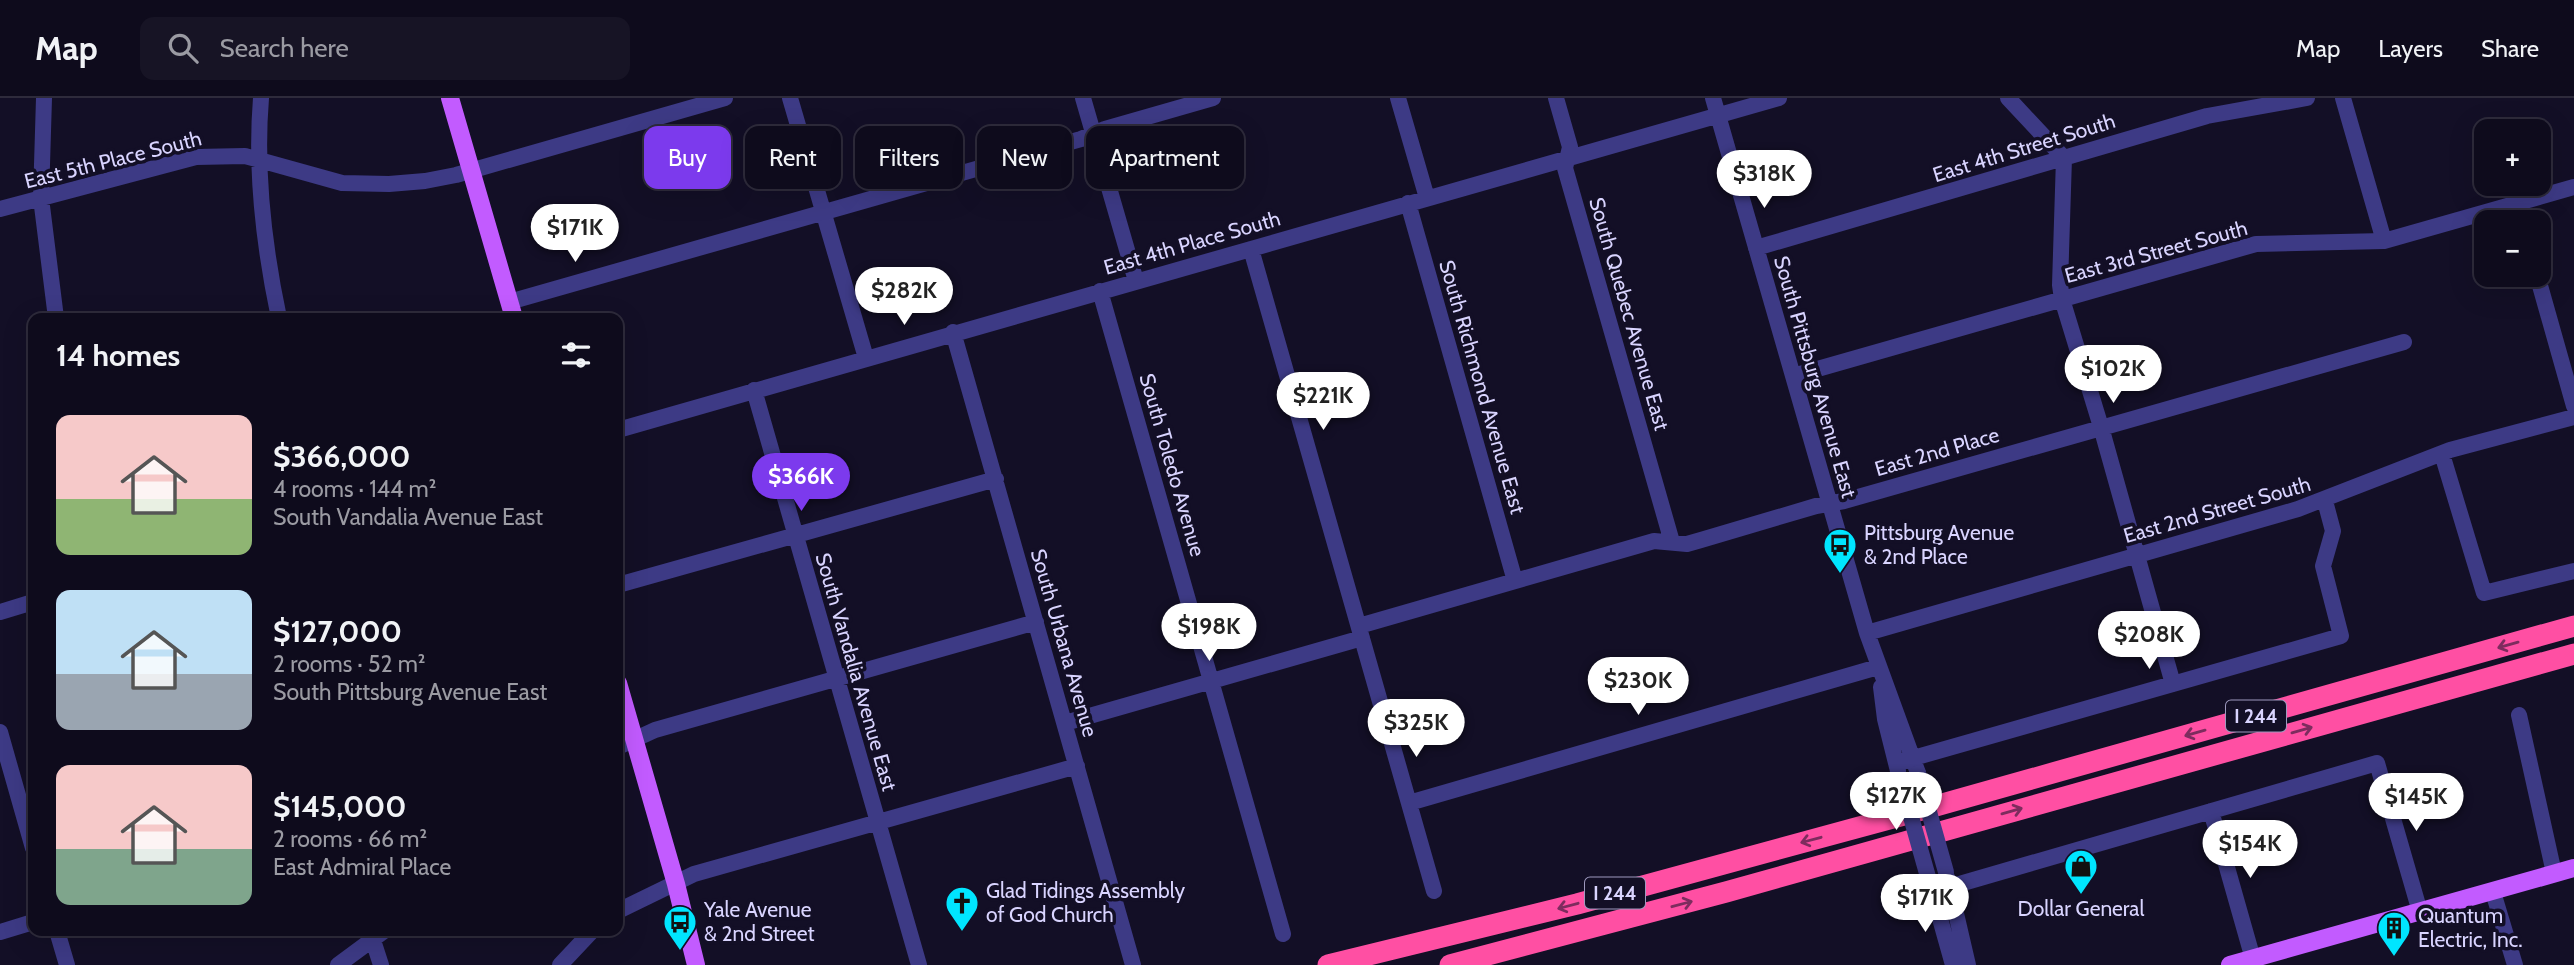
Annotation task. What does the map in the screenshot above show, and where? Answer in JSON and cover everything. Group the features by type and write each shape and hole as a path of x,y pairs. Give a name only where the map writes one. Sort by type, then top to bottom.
{"highway":[{"name":"I 244","path":"1328,965 1436,940 1644,885 2574,626"},
{"name":"I 244","path":"1450,965 1751,885 2574,654"}],"main road":[{"path":"450,98 511,310"},
{"path":"623,720 626,743 676,884 696,965"},
{"path":"2230,965 2253,959 2278,959 2420,912 2574,868"},
{"path":"692,942 703,965"}],"street":[{"path":"44,98 41,198 55,313"},
{"path":"261,98 259,160 269,259 278,313"},
{"name":"East 5th Place South","path":"0,209 197,157 245,156 342,183 376,185 425,181 471,171 725,98"},
{"path":"790,98 866,358"},
{"path":"1083,98 1091,126"},
{"path":"1120,126 1213,98"},
{"path":"1398,98 1427,198"},
{"name":"South Quebec Avenue East","path":"1556,98 1570,147 1565,169 1672,542"},
{"name":"South Pittsburg Avenue East","path":"1713,98 1867,633 1915,766 1948,880 1968,965"},
{"name":"East 4th Place South","path":"623,428 1779,98"},
{"path":"2008,98 2064,158 2060,285 2062,299 2173,684"},
{"name":"East 4th Street South","path":"1756,248 2207,116 2307,98"},
{"path":"2343,98 2384,241"},
{"path":"511,310 824,212 1086,136"},
{"name":"East 3rd Street South","path":"1793,376 2256,244 2384,241 2574,187"},
{"path":"1109,189 1136,281"},
{"name":"South Richmond Avenue East","path":"1408,203 1516,581"},
{"path":"2516,203 2518,210"},
{"path":"1251,248 1434,891"},
{"path":"2540,287 2574,406"},
{"name":"South Toledo Avenue","path":"1100,291 1283,934"},
{"name":"South Urbana Avenue","path":"953,332 1133,965"},
{"name":"East 2nd Place","path":"1065,723 1213,681 1516,581 1654,541 1694,542 2404,342"},
{"name":"South Vandalia Avenue East","path":"754,390 919,965"},
{"name":"East 2nd Street South","path":"1867,633 2325,500 2442,454 2574,417"},
{"path":"2442,454 2484,593 2574,571"},
{"path":"623,584 996,479"},
{"path":"1898,770 2173,684 2341,636 2323,566 2333,530 2325,500"},
{"path":"0,612 28,604"},
{"path":"626,743 655,730 1036,622"},
{"path":"1409,803 1878,667"},
{"name":"South Pittsburg Avenue East","path":"1878,667 1885,719 1898,770 1954,965"},
{"path":"2519,715 2554,873"},
{"path":"0,732 6,776 28,835"},
{"path":"1930,885 2211,811 2377,763 2420,912"},
{"path":"623,909 694,874 1077,766"},
{"path":"2211,811 2253,959"},
{"path":"2493,891 2515,965"},
{"path":"0,932 28,924"},
{"path":"58,936 67,965"},
{"path":"338,965 374,936"},
{"path":"376,936 381,965"},
{"path":"560,965 587,936"}],"place":[{"name":"Pittsburg Avenue & 2nd Place","path":"1840,575"},
{"name":"Dollar General","path":"2081,896"},
{"name":"Glad Tidings Assembly of God Church","path":"962,933"},
{"name":"Yale Avenue & 2nd Street","path":"680,952"},
{"name":"Quantum Electric, Inc.","path":"2394,958"}]}
